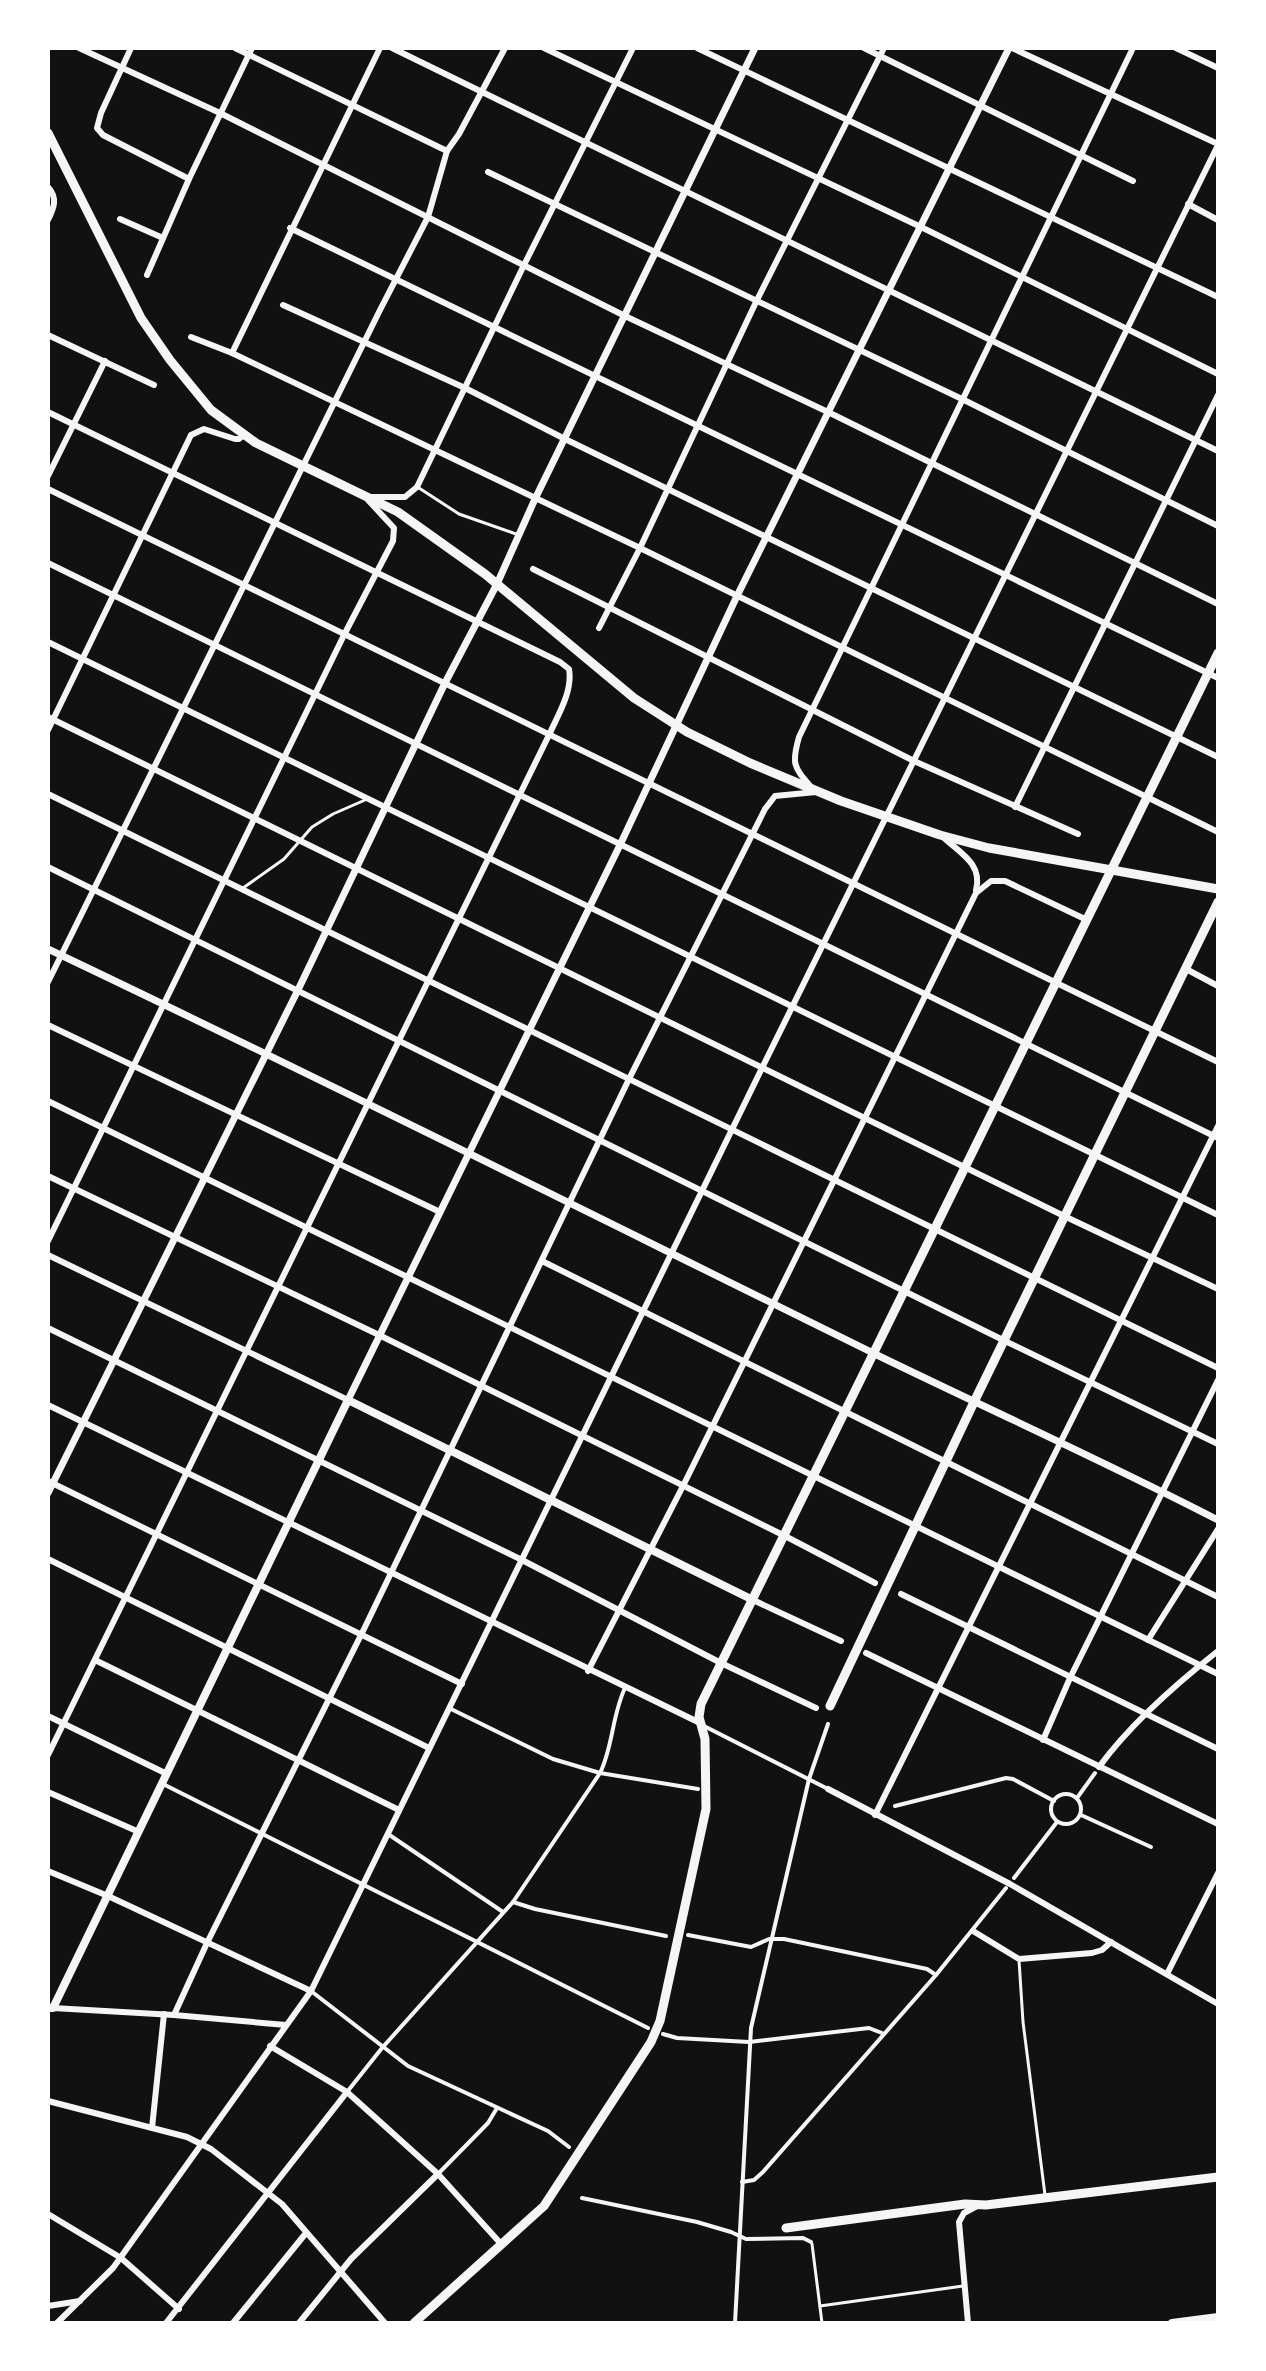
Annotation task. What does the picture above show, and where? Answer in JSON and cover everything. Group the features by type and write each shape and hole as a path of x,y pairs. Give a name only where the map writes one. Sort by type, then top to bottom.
{"main road":[{"path":"48,133 141,318 192,389 211,410 244,435 420,526 485,574 634,698 664,718 750,763 816,792 940,835 989,848 1218,889"},
{"path":"414,2323 544,2206 640,2059 660,2021 706,1809 701,1704 1218,653"},
{"path":"830,1706 1033,1278 1216,911"},
{"path":"50,2008 108,1896 348,1400 753,1600"},
{"path":"786,2228 965,2204 1046,2198 1218,2177"},
{"path":"1172,2323 1213,2318"}],"street":[{"path":"79,48 220,113 625,316 1218,604"},
{"path":"131,48 97,128 103,135 189,179"},
{"path":"235,48 250,52 447,151"},
{"path":"232,353 380,48"},
{"path":"392,48 1218,451"},
{"path":"48,982 428,217 447,151 505,48"},
{"path":"544,48 921,227 1218,374"},
{"path":"365,497 405,497 417,487 633,48"},
{"path":"697,48 1218,297"},
{"path":"48,1493 50,1482 83,1422 327,931 755,48"},
{"path":"864,48 1133,181"},
{"path":"599,628 756,302 884,48"},
{"path":"48,1255 348,1400 620,845 737,596 1011,48 1218,144 792,1006 311,1991 121,2258 57,2323"},
{"path":"816,792 795,769 793,758 811,710 1133,48"},
{"path":"1176,48 1218,68"},
{"path":"147,275 250,52"},
{"path":"488,172 964,400 1218,526"},
{"path":"48,220 54,209 50,190"},
{"path":"1188,204 1218,220"},
{"path":"120,219 163,238"},
{"path":"290,228 1218,678"},
{"path":"283,305 465,388 1218,757"},
{"path":"48,335 154,385"},
{"path":"191,337 232,353 640,548 1218,832"},
{"path":"48,476 105,361"},
{"path":"1015,807 1218,395"},
{"path":"48,412 376,574 478,620 566,666 570,675 563,703 549,735 48,1755"},
{"path":"48,730 50,718 191,435 204,429 235,439 244,435"},
{"path":"48,489 1218,1062"},
{"path":"48,1241 394,537 391,524 365,497"},
{"path":"48,563 1125,1095 1216,1137"},
{"path":"533,569 914,761 1078,834"},
{"path":"48,642 1218,1215"},
{"path":"50,718 1218,1289"},
{"path":"174,2015 482,1387 629,1079 752,833 775,796 816,792"},
{"path":"48,794 1218,1368"},
{"path":"588,1671 713,1426 976,893 979,878 976,868 940,835"},
{"path":"48,867 1218,1444"},
{"path":"976,893 991,881 1005,881 1088,916"},
{"path":"48,949 469,1155 571,1201 1218,1520"},
{"path":"1186,969 1218,986"},
{"path":"48,1025 440,1212"},
{"path":"48,1101 1218,1674"},
{"path":"875,1815 1120,1320 1216,1137 1218,1126"},
{"path":"48,1176 379,1335 875,1583"},
{"path":"542,1261 1218,1597"},
{"path":"48,1328 816,1708"},
{"path":"1043,1740 1070,1678 1218,1380"},
{"path":"48,1405 700,1723 1010,1884 1218,2004"},
{"path":"50,1482 462,1684"},
{"path":"1148,1640 1218,1529"},
{"path":"48,1559 429,1748"},
{"path":"901,1594 1218,1749"},
{"path":"753,1600 841,1641"},
{"path":"1077,1798 1109,1752 1218,1651"},
{"path":"866,1653 1097,1770 1218,1824"},
{"path":"95,1660 399,1810"},
{"path":"166,2323 382,2048 513,1902 600,1773 625,1688"},
{"path":"449,1708 553,1759 600,1773 698,1789"},
{"path":"48,1716 261,1834 648,2028"},
{"path":"735,2323 749,2042 809,1779 828,1724"},
{"path":"895,1806 1006,1778 1054,1801"},
{"path":"48,1792 139,1832"},
{"path":"1062,1795 1077,1798 1081,1815 1068,1824 1057,1822 1051,1812 1054,1801 1062,1795"},
{"path":"1081,1815 1151,1847"},
{"path":"1014,1878 1057,1822"},
{"path":"388,1834 503,1912"},
{"path":"48,1871 311,1991 382,2048 435,2081 548,2131 569,2147"},
{"path":"1167,1974 1218,1873"},
{"path":"742,2182 754,2180 763,2172 936,1975 1006,1888"},
{"path":"513,1902 666,1936"},
{"path":"973,1931 1019,1959 1092,1953 1102,1950 1111,1942"},
{"path":"688,1935 751,1947 773,1938 927,1969 936,1975"},
{"path":"50,2008 286,2025"},
{"path":"152,2128 164,2014"},
{"path":"663,2034 677,2038 749,2042 869,2028 882,2033"},
{"path":"270,2046 347,2092 438,2174 502,2245"},
{"path":"48,2101 202,2144 270,2193 385,2323"},
{"path":"299,2323 340,2271 488,2123 497,2108"},
{"path":"582,2198 697,2222 749,2240 803,2238 811,2242"},
{"path":"968,2323 959,2222 964,2213 979,2205"},
{"path":"48,2214 121,2258 179,2309"},
{"path":"233,2323 306,2233"},
{"path":"48,2306 83,2300"}],"lane":[{"path":"417,487 459,514 518,538"},
{"path":"239,890 284,859 312,827 368,798"},
{"path":"1019,1959 1023,2022 1046,2198"},
{"path":"811,2242 822,2323"},
{"path":"820,2306 966,2285"}]}
